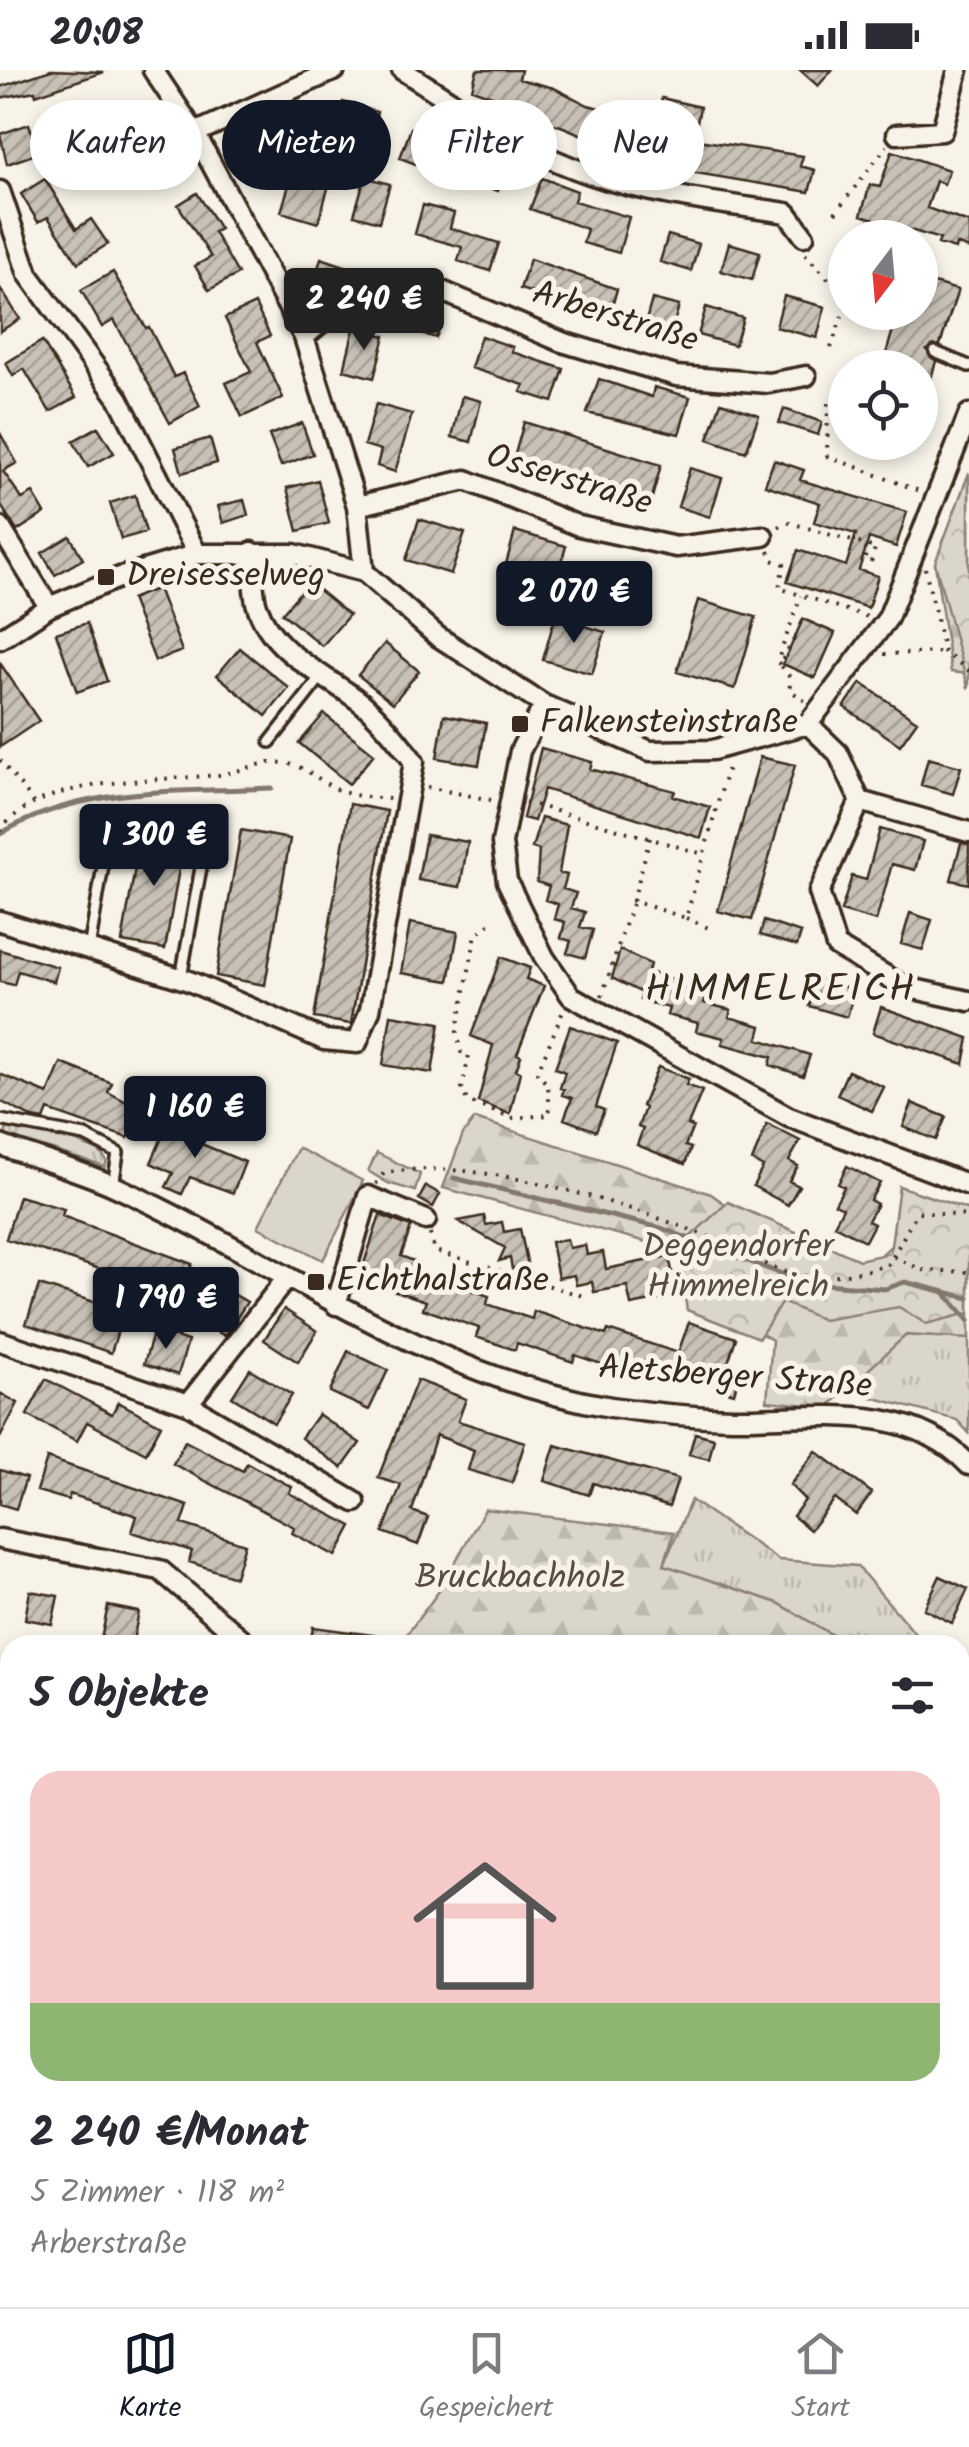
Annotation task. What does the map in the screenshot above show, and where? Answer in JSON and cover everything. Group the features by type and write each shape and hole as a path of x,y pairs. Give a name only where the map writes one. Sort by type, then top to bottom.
{"street":[{"path":"153,70 173,100"},
{"path":"202,130 335,70"},
{"path":"402,70 490,125 586,173 652,192 787,212 804,245"},
{"path":"897,134 942,131 958,70"},
{"path":"202,146 304,337 358,506 364,572"},
{"path":"0,191 28,274 120,398 198,554"},
{"name":"Arberstraße","path":"304,337 329,316 430,286 562,342 676,376 769,383 806,376"},
{"path":"0,639 50,608 120,577 198,554 294,554 364,572 437,636 544,704 650,751 713,750 813,717 888,618 969,414"},
{"name":"Osserstraße","path":"358,506 466,480 580,526 676,546 763,536"},
{"path":"0,527 50,608"},
{"path":"0,921 181,978 324,1040 357,1043 370,1010 414,762 391,730 360,702 321,678 278,641 257,606 252,552"},
{"path":"544,704 520,751 502,843 507,881 544,956 573,998 790,1118 969,1186"},
{"path":"813,717 838,753 860,801 818,892 836,946 905,986 969,1000"},
{"path":"860,801 969,832"},
{"name":"Aletsberger Straße","path":"0,1146 114,1186 336,1305 478,1372 560,1396 640,1411 728,1418 846,1416 891,1421 933,1436 969,1465"},
{"path":"336,1305 368,1196 426,1220"},
{"path":"188,1404 286,1279"},
{"path":"0,1341 188,1404 355,1502"},
{"path":"0,1539 160,1570 237,1635"}],"lane":[{"path":"938,353 969,366"},
{"path":"270,742 321,678"},
{"path":"88,949 112,818"},
{"path":"181,978 208,829"},
{"path":"0,1120 85,1136 118,1153 114,1186"}],"path":[{"path":"835,213 880,156"},
{"path":"804,245 828,275"},
{"path":"831,348 837,330"},
{"path":"828,403 828,456"},
{"path":"837,460 936,498"},
{"path":"763,536 788,522 834,531 869,546 868,561 877,541"},
{"path":"918,545 944,652 969,671"},
{"path":"772,560 784,564 779,588 867,617"},
{"path":"808,589 777,662 790,676 790,690 813,717"},
{"path":"846,610 849,602"},
{"path":"780,664 794,639"},
{"path":"860,654 944,652"},
{"path":"955,664 969,662"},
{"path":"686,918 734,744"},
{"path":"0,760 36,805"},
{"path":"0,832 9,819 36,805 110,782 221,775 272,762 307,767 344,793 410,793 510,801 705,854"},
{"path":"597,1011 650,838"},
{"path":"633,901 713,930"},
{"path":"490,924 476,934 456,1032 461,1052 469,1054 462,1088 467,1102 511,1118 550,1114 548,1085 537,1073 556,1021 573,998"},
{"path":"368,1196 384,1174 421,1166 556,1187 636,1210 797,1274 876,1268 894,1258 917,1212 969,1216"},
{"path":"435,1251 583,1296"},
{"path":"894,1258 922,1270 969,1272"}],"green space":[{"path":"969,473 969,686 968,687 935,563"},
{"path":"969,475 969,674 951,672 935,564"},
{"path":"475,1119 711,1194 787,1249 859,1276 914,1224 969,1221 969,1339 906,1335 828,1407 767,1401 772,1340 745,1324 681,1251 443,1188 463,1134"},
{"path":"7,1128 75,1141 99,1151 107,1161 105,1167 5,1135"},
{"path":"298,1148 363,1181 323,1260 258,1227"},
{"path":"377,1153 420,1174 415,1191 388,1183 368,1171"},
{"name":"Deggendorfer Himmelreich","path":"899,1186 969,1210 969,1313 926,1324 899,1307 823,1320 782,1302 759,1338 687,1310 677,1249 728,1202 859,1260 890,1253"},
{"path":"906,1335 969,1339 969,1433 957,1420 845,1390"},
{"path":"691,1500 779,1560 857,1566 916,1635 832,1635 778,1603 664,1565"},
{"name":"Bruckbachholz","path":"485,1509 674,1532 664,1565 778,1603 832,1635 406,1635 439,1591"}],"building":[{"path":"51,70 104,72 36,95 35,91 0,98 0,87"},
{"path":"477,70 521,70 519,79 554,88 578,100 577,133 557,125 557,100 503,100 472,89"},
{"path":"800,70 832,70 818,86"},
{"path":"29,124 30,156 7,164 0,134"},
{"path":"411,128 411,162 400,158"},
{"path":"704,141 803,156 800,166 815,170 809,192 704,174"},
{"path":"892,151 949,170 944,184 936,181 927,208 969,223 969,249 938,244 938,220 877,220 861,215 870,185 880,187"},
{"path":"557,184 577,191 574,201 629,217 619,253 583,243 587,229 530,209 537,190 557,190"},
{"path":"30,188 52,190 76,229 91,219 108,244 78,263 48,217 38,222 21,194"},
{"path":"288,190 328,190 318,223 281,212"},
{"path":"361,190 388,190 379,222 354,215"},
{"path":"197,193 220,229 214,232 238,274 209,290 195,266 211,257 178,205"},
{"path":"423,205 454,213 450,228 499,243 490,271 458,261 462,247 415,234"},
{"path":"668,235 699,244 691,271 660,262"},
{"path":"729,243 760,252 752,280 721,271"},
{"path":"321,258 357,270 353,284 342,280 338,294 313,287"},
{"path":"530,259 617,289 609,317 520,289"},
{"path":"113,272 146,328 149,327 174,377 183,373 200,406 170,423 114,320 102,327 81,290"},
{"path":"938,284 958,290 940,345 927,350 887,350 893,330 938,330"},
{"path":"0,288 20,319 0,331"},
{"path":"784,296 825,307 817,338 776,327"},
{"path":"652,299 679,306 670,336 644,328"},
{"path":"255,304 270,336 257,342 283,398 242,417 226,383 251,372 225,318"},
{"path":"417,307 444,315 436,338 410,330"},
{"path":"706,307 743,318 735,345 698,335"},
{"path":"354,328 385,336 374,378 344,370"},
{"path":"481,336 513,347 512,352 564,369 553,402 521,392 524,385 471,368"},
{"path":"42,341 76,397 50,412 24,369 13,376 6,363"},
{"path":"599,379 652,397 654,387 690,397 679,434 587,413"},
{"path":"462,396 481,401 471,442 452,437"},
{"path":"721,402 759,415 746,452 708,439"},
{"path":"376,404 412,414 395,472 377,466 381,450 364,445"},
{"path":"784,409 822,422 818,435 779,423"},
{"path":"524,422 661,465 651,501 567,482 569,474 514,458"},
{"path":"302,423 313,454 281,466 269,435"},
{"path":"98,427 114,453 88,467 73,441"},
{"path":"0,433 17,463 3,471 22,499 33,493 45,513 17,531 0,504"},
{"path":"210,438 217,463 182,473 175,448"},
{"path":"774,460 804,470 800,480 907,512 896,547 869,538 859,570 878,576 868,608 787,582 798,550 846,566 856,534 814,522 820,503 765,485"},
{"path":"690,468 722,478 710,517 678,507"},
{"path":"318,480 329,523 298,531 287,488"},
{"path":"135,495 146,532 121,539 110,503"},
{"path":"244,500 248,515 223,523 218,506"},
{"path":"419,519 465,533 451,574 406,560"},
{"path":"515,531 566,546 555,583 505,568"},
{"path":"70,536 83,559 55,575 42,553"},
{"path":"309,582 349,615 322,646 282,613"},
{"path":"158,588 182,651 155,661 131,599"},
{"path":"698,600 756,617 735,689 677,672"},
{"path":"555,617 605,632 592,674 543,660"},
{"path":"803,619 835,633 815,678 783,664"},
{"path":"87,623 107,681 77,692 56,633"},
{"path":"385,643 419,671 393,703 358,675"},
{"path":"240,648 289,688 266,716 217,675"},
{"path":"0,663 39,721 0,747"},
{"path":"861,683 917,721 900,745 844,707"},
{"path":"324,714 374,754 349,784 299,743"},
{"path":"444,715 486,723 479,765 437,758"},
{"path":"541,748 592,762 590,769 675,791 673,796 710,807 701,838 544,789 534,821 523,818"},
{"path":"760,757 795,765 752,920 718,911"},
{"path":"928,758 961,767 953,794 921,785"},
{"path":"350,804 387,811 351,1024 314,1018"},
{"path":"541,818 567,825 559,873 567,875 563,889 576,893 571,908 585,912 580,927 593,930 585,958 567,953 571,941 561,938 565,922 554,919 558,904 545,900 549,886 537,882 539,850 532,848"},
{"path":"142,828 185,835 165,949 122,942"},
{"path":"880,829 923,841 915,870 892,864 876,921 841,911 852,876 866,880"},
{"path":"241,830 290,839 265,985 216,976"},
{"path":"426,835 468,842 460,887 418,880"},
{"path":"961,843 969,844 969,884 951,880"},
{"path":"910,913 932,920 923,950 901,944"},
{"path":"764,921 801,933 797,946 760,935"},
{"path":"410,923 458,932 449,981 401,973"},
{"path":"0,950 58,967 54,982 18,971 14,985 0,982"},
{"path":"620,950 650,964 648,972 677,980 674,987 705,995 704,1003 731,1010 729,1017 761,1026 758,1039 810,1055 803,1076 770,1065 772,1057 722,1044 724,1038 696,1031 698,1023 667,1015 669,1008 640,1000 642,993 612,978"},
{"path":"501,957 530,968 526,979 544,986 517,1054 521,1056 516,1070 520,1072 510,1114 478,1102 493,1045 471,1036"},
{"path":"817,979 855,990 847,1017 809,1006"},
{"path":"881,1007 969,1038 964,1064 873,1033"},
{"path":"391,1015 440,1023 432,1073 383,1065"},
{"path":"570,1026 617,1043 596,1107 604,1110 596,1131 564,1119 572,1098 562,1095 565,1072 555,1068"},
{"path":"61,1063 112,1083 108,1092 132,1105 128,1113 138,1119 128,1138 48,1110 44,1120 33,1118 0,1101 0,1074 48,1094"},
{"path":"658,1067 689,1079 686,1085 702,1091 688,1125 693,1127 685,1146 691,1148 685,1164 637,1145 643,1129 638,1127 645,1108 642,1106"},
{"path":"848,1071 884,1087 872,1111 837,1095"},
{"path":"912,1103 946,1117 936,1140 903,1127"},
{"path":"169,1121 202,1135 199,1143 245,1162 233,1193 190,1177 182,1194 166,1187 173,1173 151,1163"},
{"path":"767,1124 800,1141 789,1161 798,1166 789,1181 799,1186 788,1205 753,1186 763,1167 752,1161"},
{"path":"847,1166 880,1183 870,1200 877,1204 868,1221 874,1224 865,1241 834,1225 843,1208 835,1204 844,1187 838,1184"},
{"path":"426,1186 440,1194 433,1207 419,1199"},
{"path":"19,1196 64,1209 62,1216 192,1264 190,1269 247,1302 225,1336 187,1314 194,1301 110,1268 109,1272 6,1239"},
{"path":"380,1215 411,1227 401,1256 416,1262 413,1270 489,1296 487,1304 532,1319 534,1311 678,1353 689,1322 736,1338 723,1378 689,1367 684,1383 636,1368 634,1375 575,1355 573,1362 517,1343 515,1350 476,1337 479,1328 423,1309 426,1301 359,1279"},
{"path":"484,1216 486,1225 502,1222 504,1232 520,1229 528,1266 512,1269 510,1258 499,1261 505,1248 458,1221"},
{"path":"567,1239 569,1248 585,1245 587,1255 603,1252 606,1269 669,1256 677,1296 631,1305 627,1286 594,1292 592,1282 576,1285 574,1275 558,1278 551,1242"},
{"path":"39,1285 124,1311 111,1353 26,1324"},
{"path":"284,1309 317,1331 298,1362 264,1340"},
{"path":"154,1330 188,1341 178,1375 144,1364"},
{"path":"348,1351 388,1370 369,1410 330,1392"},
{"path":"250,1369 292,1395 274,1423 232,1397"},
{"path":"726,1371 739,1375 734,1393 720,1389"},
{"path":"46,1379 112,1414 118,1402 161,1425 146,1453 87,1422 77,1441 27,1415"},
{"path":"417,1380 466,1399 458,1421 525,1442 512,1483 468,1470 474,1450 436,1435 412,1511 428,1517 418,1545 383,1532 401,1485 378,1478"},
{"path":"0,1393 18,1403 0,1438"},
{"path":"318,1414 360,1443 342,1468 301,1438"},
{"path":"695,1433 714,1438 709,1459 689,1454"},
{"path":"185,1441 243,1471 247,1463 292,1487 289,1493 352,1526 336,1556 292,1533 294,1527 173,1464"},
{"path":"555,1445 678,1479 669,1507 593,1483 589,1495 544,1481"},
{"path":"816,1451 872,1493 856,1515 835,1499 810,1530 793,1516 805,1500 790,1485"},
{"path":"47,1458 188,1506 182,1524 245,1544 235,1577 189,1562 192,1551 132,1532 137,1516 70,1494 68,1500 37,1491"},
{"path":"0,1470 26,1478 16,1509 0,1504"},
{"path":"940,1576 968,1589 952,1623 924,1609"},
{"path":"30,1591 58,1596 52,1624 25,1619"},
{"path":"108,1606 139,1612 134,1635 102,1635"},
{"path":"313,1627 373,1635 312,1635"}],"waterway":[{"path":"0,834 64,806 98,799 272,788"},
{"path":"454,1178 661,1228 803,1282 885,1289 905,1282 969,1298"},
{"path":"945,1293 969,1321"}],"place":[{"name":"Dreisesselweg","path":"106,577"},
{"name":"Falkensteinstraße","path":"520,724"},
{"name":"Eichthalstraße","path":"316,1282"}],"district":[{"name":"HIMMELREICH","path":"781,991"}]}
